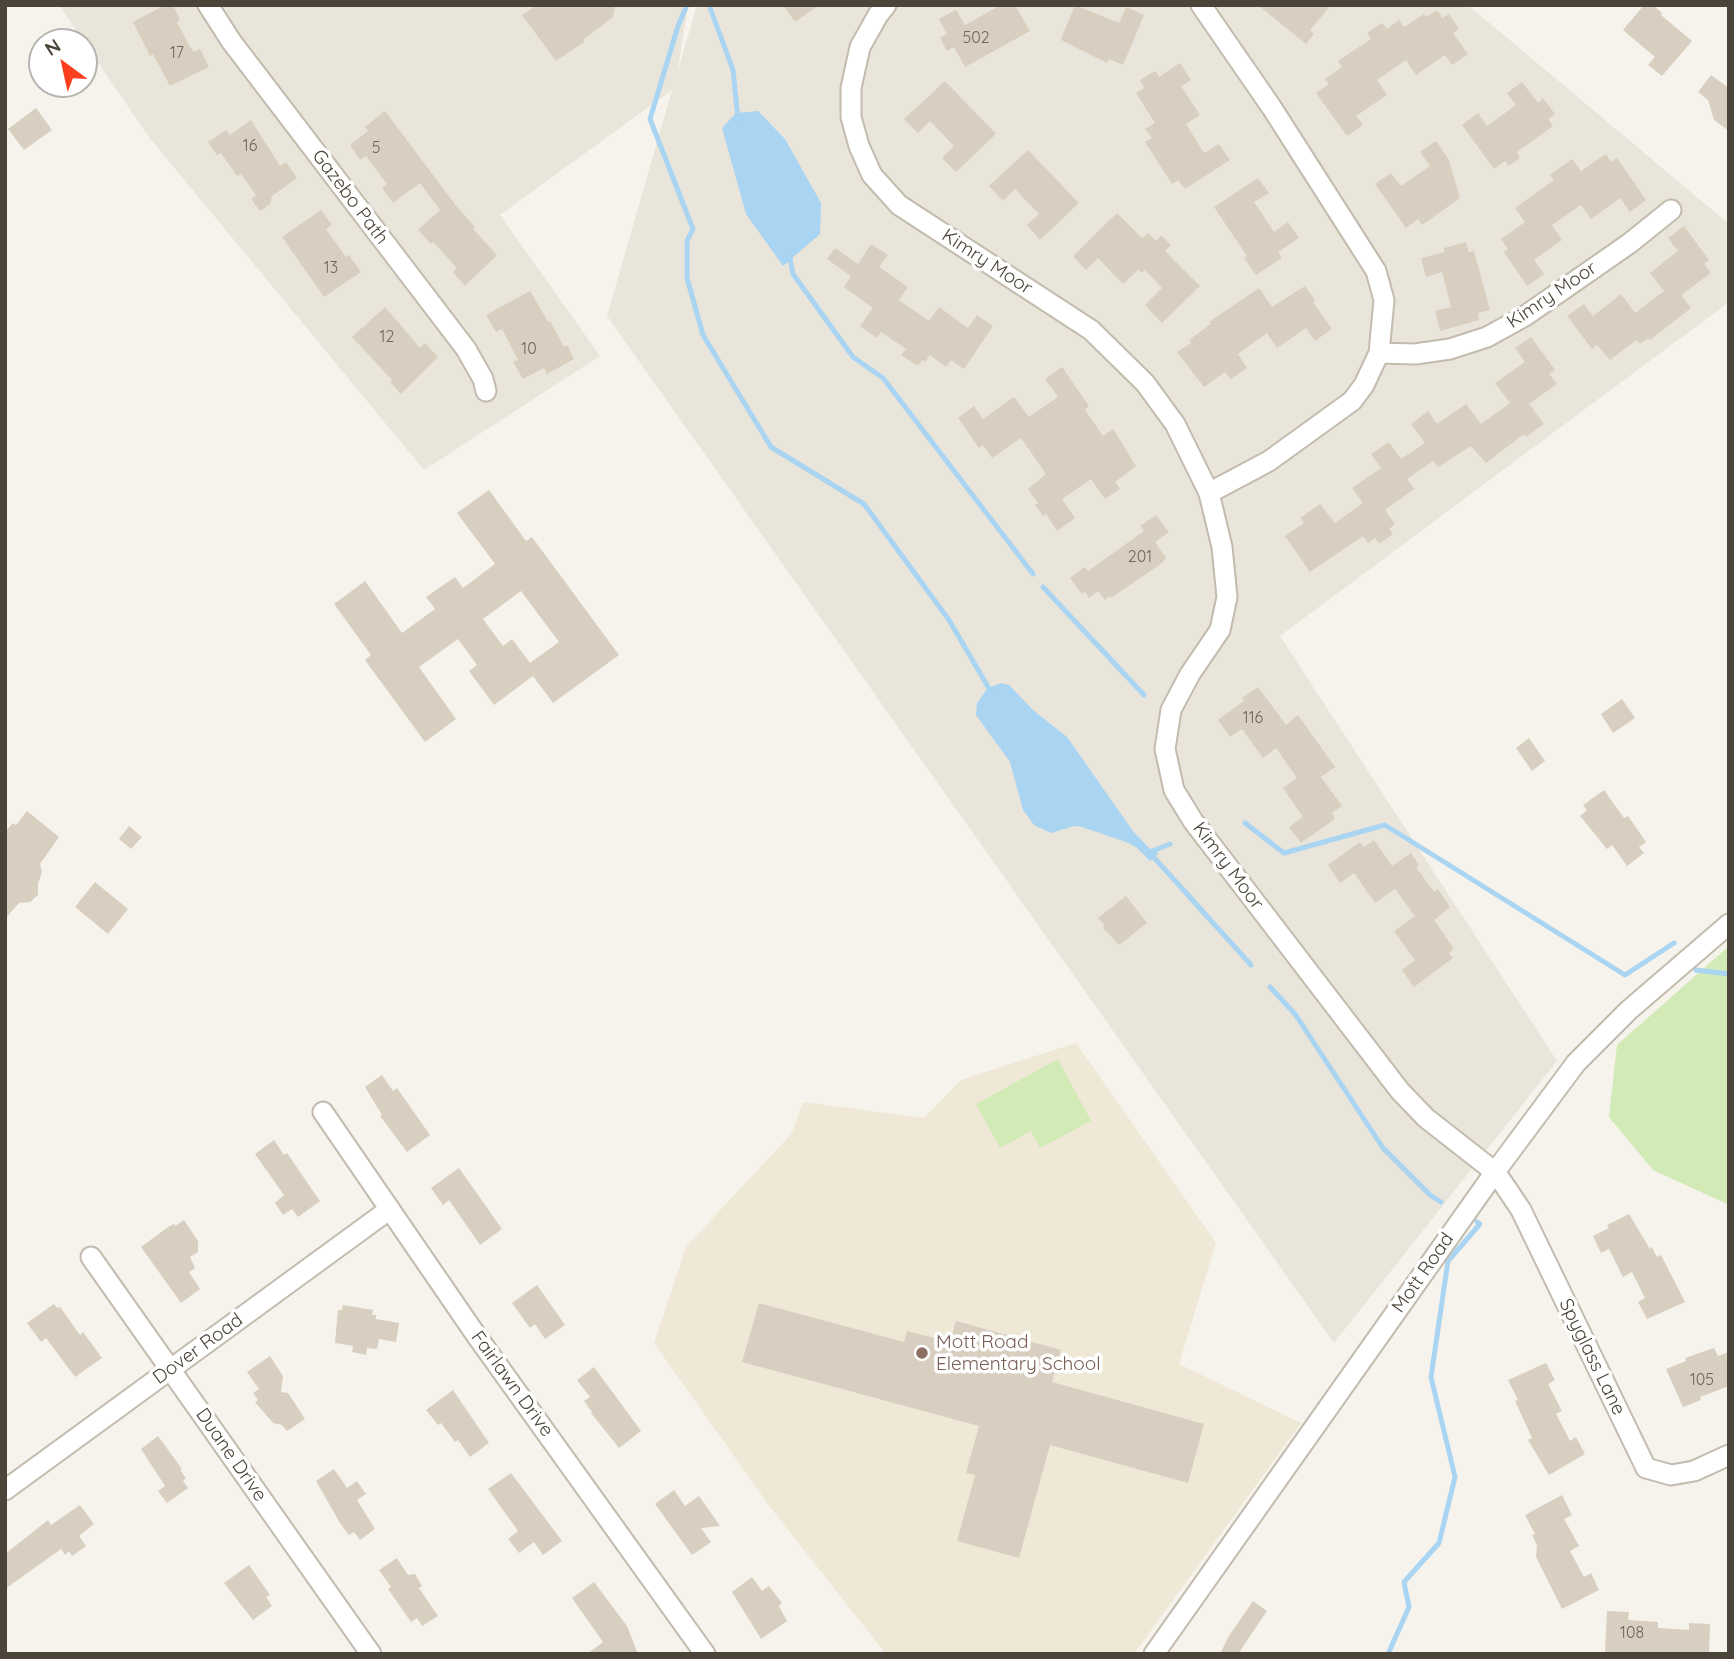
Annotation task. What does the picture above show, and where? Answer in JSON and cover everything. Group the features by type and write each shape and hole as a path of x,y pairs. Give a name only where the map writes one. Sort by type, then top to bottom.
{"street":[{"name":"Gazebo Path","path":"208,5 230,41 467,349 483,379 486,391"},
{"name":"Kimry Moor","path":"886,5 860,47 851,88 851,117 859,146 873,175 900,205 1091,330 1144,383 1175,424 1209,494 1222,547 1227,597 1220,630 1190,674 1171,710 1165,749 1174,790 1193,821 1400,1091 1426,1118 1494,1172"},
{"path":"1201,5 1272,108 1376,271 1384,300 1379,353 1364,385 1352,401 1269,461 1209,494"},
{"name":"Kimry Moor","path":"1379,353 1415,354 1450,349 1487,337 1525,316 1630,243 1671,210"},
{"name":"Mott Road","path":"1154,1654 1494,1172 1576,1063 1629,1010 1729,924"},
{"name":"Fairlawn Drive","path":"323,1112 476,1335 705,1654"},
{"name":"Spyglass Lane","path":"1494,1172 1521,1210 1646,1468 1671,1475 1694,1471 1729,1455"},
{"name":"Dover Road","path":"5,1490 390,1209"},
{"name":"Duane Drive","path":"91,1256 371,1654"}],"shaded area":[{"path":"59,5 688,5 677,74 697,5 1468,5 1729,224 1729,302 1280,636 1557,1061 1334,1343 607,316 672,90 500,215 600,356 424,470 148,136 98,62 98,28 75,28"},
{"name":"Mott Road Elementary School","path":"1076,1043 1216,1243 1179,1364 1301,1423 1134,1654 886,1654 770,1507 654,1343 686,1247 792,1133 803,1102 924,1118 961,1080"}],"green space":[{"path":"1729,946 1729,1205 1653,1170 1609,1117 1617,1045"},
{"path":"1058,1059 1091,1121 1040,1148 1031,1131 1000,1148 976,1104"}],"water":[{"path":"758,111 785,139 821,203 820,234 783,266 746,214 722,128 736,113"},
{"path":"1001,683 1009,685 1033,710 1067,737 1133,831 1152,851 1159,853 1150,861 1136,847 1126,842 1082,827 1074,826 1051,833 1034,825 1023,810 1010,762 976,715 977,703 988,688"}],"building":[{"path":"165,5 173,5 180,20 177,22 190,47 194,52 200,49 209,67 170,86 153,54 150,56 133,22"},
{"path":"537,5 615,5 613,17 556,61 522,15"},
{"path":"783,5 819,5 795,22"},
{"path":"1001,5 1015,5 1030,31 965,67 954,47 947,51 940,38 947,34 939,19 956,10 965,25"},
{"path":"1075,5 1119,23 1126,7 1144,15 1123,65 1109,59 1107,63 1061,39"},
{"path":"1258,5 1331,5 1310,30 1314,34 1306,44"},
{"path":"1644,5 1653,5 1692,41 1662,76 1648,65 1655,57 1623,30"},
{"path":"1437,10 1442,18 1449,14 1459,29 1453,33 1468,54 1452,65 1445,55 1416,75 1406,60 1377,80 1387,95 1356,116 1363,125 1347,136 1316,93 1329,84 1325,79 1342,67 1338,61 1371,39 1367,33 1382,23 1387,29 1399,20 1404,27 1424,14 1426,17"},
{"path":"1180,63 1191,80 1181,86 1200,115 1186,124 1204,153 1219,144 1230,160 1185,189 1178,180 1172,184 1145,142 1152,138 1145,129 1155,123 1136,93 1144,88 1140,80 1155,71 1159,77"},
{"path":"1711,75 1729,88 1729,131 1714,120 1708,100 1698,92"},
{"path":"945,81 996,134 956,172 942,158 954,146 930,121 918,133 904,119"},
{"path":"1522,82 1538,103 1543,98 1555,114 1548,119 1553,126 1517,152 1520,158 1509,166 1505,161 1494,169 1462,125 1478,113 1487,126 1516,105 1507,93"},
{"path":"36,108 52,130 24,150 8,129"},
{"path":"385,111 475,227 473,229 497,255 465,286 453,272 457,268 418,230 440,210 420,183 393,203 382,188 387,184 366,156 360,160 350,145 368,131 365,127"},
{"path":"251,120 280,166 286,162 297,178 272,196 270,204 260,211 251,199 256,195 241,174 237,176 221,153 217,155 208,142 226,130 230,135"},
{"path":"1436,141 1449,160 1460,198 1422,225 1418,219 1406,228 1375,184 1391,173 1401,186 1430,166 1420,152"},
{"path":"1028,150 1079,203 1040,240 1027,225 1039,214 1015,189 1003,201 989,186"},
{"path":"1606,154 1611,162 1617,158 1646,200 1630,212 1620,198 1591,219 1581,205 1552,225 1562,240 1534,260 1544,274 1527,286 1504,252 1508,249 1501,239 1525,222 1515,208 1554,180 1550,175 1572,159 1581,171"},
{"path":"1258,178 1269,193 1254,202 1274,232 1288,222 1299,238 1278,252 1282,258 1256,275 1244,258 1247,256 1214,207"},
{"path":"321,210 332,225 326,229 346,257 349,255 361,272 324,297 282,237"},
{"path":"1117,213 1142,238 1148,233 1156,241 1161,235 1171,245 1165,251 1200,286 1162,323 1145,305 1162,288 1145,270 1141,273 1138,270 1123,284 1098,258 1086,270 1073,256"},
{"path":"1684,226 1709,260 1704,264 1711,273 1681,295 1691,308 1650,340 1648,338 1640,344 1636,340 1610,360 1597,345 1592,349 1567,316 1584,304 1593,316 1621,294 1635,313 1664,291 1650,273 1678,251 1668,238"},
{"path":"1466,242 1469,252 1474,251 1490,310 1478,313 1479,320 1440,331 1435,311 1451,307 1442,272 1426,277 1421,258 1445,252 1444,248"},
{"path":"871,244 888,255 879,267 908,287 899,300 929,321 939,307 968,328 977,315 993,326 964,369 951,360 946,367 930,355 918,366 901,355 906,349 881,332 877,338 860,326 873,308 844,287 851,276 827,259 835,248 858,264"},
{"path":"1305,286 1332,329 1315,341 1306,328 1277,348 1267,333 1238,354 1247,368 1231,379 1225,372 1204,387 1177,352 1191,343 1189,340 1211,324 1209,322 1259,288 1272,307"},
{"path":"530,291 574,359 547,374 544,368 523,379 513,362 518,360 502,329 496,332 486,315"},
{"path":"385,307 420,348 425,343 438,357 401,394 390,382 392,380 352,337"},
{"path":"1531,337 1555,370 1549,374 1557,384 1529,404 1544,424 1526,437 1524,434 1486,463 1471,446 1438,467 1433,461 1407,479 1414,489 1385,510 1395,524 1389,529 1393,534 1379,544 1375,538 1368,543 1363,536 1310,572 1285,536 1304,523 1300,518 1320,504 1335,523 1363,503 1352,488 1381,468 1371,454 1389,442 1401,459 1425,443 1411,424 1428,411 1437,424 1466,404 1481,424 1510,403 1495,383 1525,362 1515,348"},
{"path":"1062,367 1089,406 1085,410 1103,436 1113,429 1136,466 1115,482 1120,489 1105,499 1091,479 1062,499 1075,518 1057,531 1046,514 1043,516 1035,505 1038,503 1028,489 1046,474 1021,438 992,458 983,445 979,448 958,418 974,406 983,419 1014,397 1029,417 1058,397 1045,379"},
{"path":"489,490 526,541 532,537 619,655 553,703 533,676 494,705 469,671 477,665 458,639 419,667 456,719 425,742 365,660 371,655 334,604 365,581 402,633 435,609 426,597 455,577 463,588 495,564 457,513","holes":["521,591 559,642 530,663 512,639 503,646 483,619"]},
{"path":"1156,515 1169,532 1155,542 1166,558 1162,563 1111,598 1110,596 1105,600 1098,591 1089,598 1085,592 1082,594 1070,578 1085,567 1088,571 1144,531 1140,526"},
{"path":"1258,687 1286,725 1298,715 1335,767 1321,777 1342,806 1332,813 1335,819 1301,843 1289,827 1303,817 1283,788 1297,778 1276,748 1263,758 1242,729 1230,737 1218,720"},
{"path":"1622,699 1635,718 1613,733 1601,714"},
{"path":"1529,738 1545,761 1532,771 1516,748"},
{"path":"1604,790 1624,818 1628,816 1646,842 1639,847 1644,853 1627,866 1612,845 1607,849 1580,816 1587,810 1583,805"},
{"path":"27,811 59,837 40,864 42,872 38,895 30,902 19,903 5,919 5,832 13,823 16,825"},
{"path":"129,826 142,837 131,849 119,839"},
{"path":"1374,840 1392,866 1411,853 1419,865 1416,867 1434,892 1438,889 1450,907 1434,920 1454,949 1449,953 1453,958 1414,987 1402,970 1415,960 1394,931 1415,916 1395,889 1375,903 1354,873 1340,883 1328,865 1360,842 1364,847"},
{"path":"95,882 128,909 108,934 75,907"},
{"path":"1126,896 1147,923 1119,945 1103,928 1105,926 1098,918"},
{"path":"382,1075 393,1091 397,1088 430,1135 407,1152 380,1116 382,1115 365,1087"},
{"path":"274,1140 284,1155 287,1153 320,1201 298,1217 292,1209 283,1215 275,1203 284,1195 255,1154"},
{"path":"459,1168 502,1229 480,1245 449,1200 443,1205 431,1188"},
{"path":"1629,1214 1650,1249 1652,1247 1657,1257 1661,1255 1685,1302 1647,1319 1638,1302 1645,1298 1632,1272 1623,1277 1609,1249 1601,1253 1593,1236"},
{"path":"184,1220 198,1241 198,1252 190,1257 195,1268 189,1272 200,1289 181,1303 141,1247 168,1227"},
{"path":"537,1285 565,1325 545,1339 535,1324 530,1328 512,1303"},
{"path":"759,1303 904,1342 907,1331 950,1342 956,1321 1061,1350 1052,1382 1204,1424 1188,1483 1050,1445 1019,1558 957,1541 975,1475 966,1473 979,1426 742,1362"},
{"path":"54,1304 57,1308 60,1307 80,1335 83,1332 102,1358 75,1377 46,1338 41,1342 27,1323"},
{"path":"343,1305 373,1310 372,1315 376,1315 376,1319 399,1323 396,1342 379,1339 377,1349 367,1348 366,1355 352,1352 353,1346 335,1343 338,1310 342,1310"},
{"path":"1714,1348 1718,1356 1729,1352 1729,1386 1683,1407 1666,1369 1686,1361 1685,1358"},
{"path":"270,1356 283,1376 281,1392 288,1393 305,1419 287,1431 282,1425 273,1423 255,1402 258,1400 253,1393 259,1389 247,1372"},
{"path":"1546,1363 1555,1380 1548,1384 1562,1411 1556,1414 1570,1441 1576,1437 1585,1454 1549,1475 1528,1440 1532,1438 1508,1380"},
{"path":"594,1367 641,1431 619,1448 591,1413 584,1401 590,1397 577,1380"},
{"path":"453,1390 489,1443 470,1457 458,1440 455,1442 441,1423 438,1425 426,1410"},
{"path":"158,1436 182,1469 180,1470 186,1478 183,1481 188,1488 167,1503 158,1491 165,1486 141,1449"},
{"path":"334,1469 347,1488 357,1481 366,1494 357,1500 375,1529 360,1540 354,1532 349,1535 340,1523 316,1481"},
{"path":"511,1473 562,1541 543,1555 534,1542 519,1553 508,1539 518,1531 488,1489"},
{"path":"674,1490 685,1506 699,1496 720,1526 701,1528 711,1542 692,1555 655,1504"},
{"path":"1562,1495 1572,1515 1564,1519 1579,1546 1570,1551 1584,1577 1591,1573 1599,1590 1562,1609 1536,1557 1537,1545 1532,1535 1535,1534 1525,1515"},
{"path":"80,1505 94,1524 79,1536 86,1546 72,1556 69,1551 65,1555 61,1549 5,1589 5,1554 48,1520 51,1525"},
{"path":"397,1558 408,1575 415,1574 422,1586 419,1588 438,1616 422,1626 417,1618 411,1622 388,1589 391,1587 379,1570"},
{"path":"249,1565 270,1595 266,1597 272,1606 253,1620 224,1583"},
{"path":"752,1577 762,1591 769,1586 782,1603 779,1606 787,1621 761,1639 732,1592"},
{"path":"594,1582 627,1626 638,1654 587,1654 603,1642 572,1598"},
{"path":"1253,1601 1267,1611 1238,1654 1220,1654 1229,1636"},
{"path":"1607,1611 1629,1612 1628,1620 1658,1622 1658,1628 1689,1630 1689,1623 1710,1624 1709,1654 1605,1652"}],"waterway":[{"path":"687,5 650,119 693,229 687,241 687,278 703,335 771,447 864,504 949,620 991,692"},
{"path":"709,5 733,70 738,119"},
{"path":"789,253 793,274 853,357 883,378 1033,574"},
{"path":"1043,587 1144,695"},
{"path":"1245,823 1284,853 1385,825 1625,975 1674,943"},
{"path":"1152,851 1170,844"},
{"path":"1150,853 1251,965"},
{"path":"1696,970 1729,974"},
{"path":"1270,987 1295,1014 1383,1148 1430,1195 1441,1202"},
{"path":"1388,1654 1409,1607 1404,1582 1439,1543 1455,1477 1431,1377 1448,1261 1480,1224 1477,1222"}],"place":[{"name":"Mott Road Elementary School","path":"922,1353"}]}
